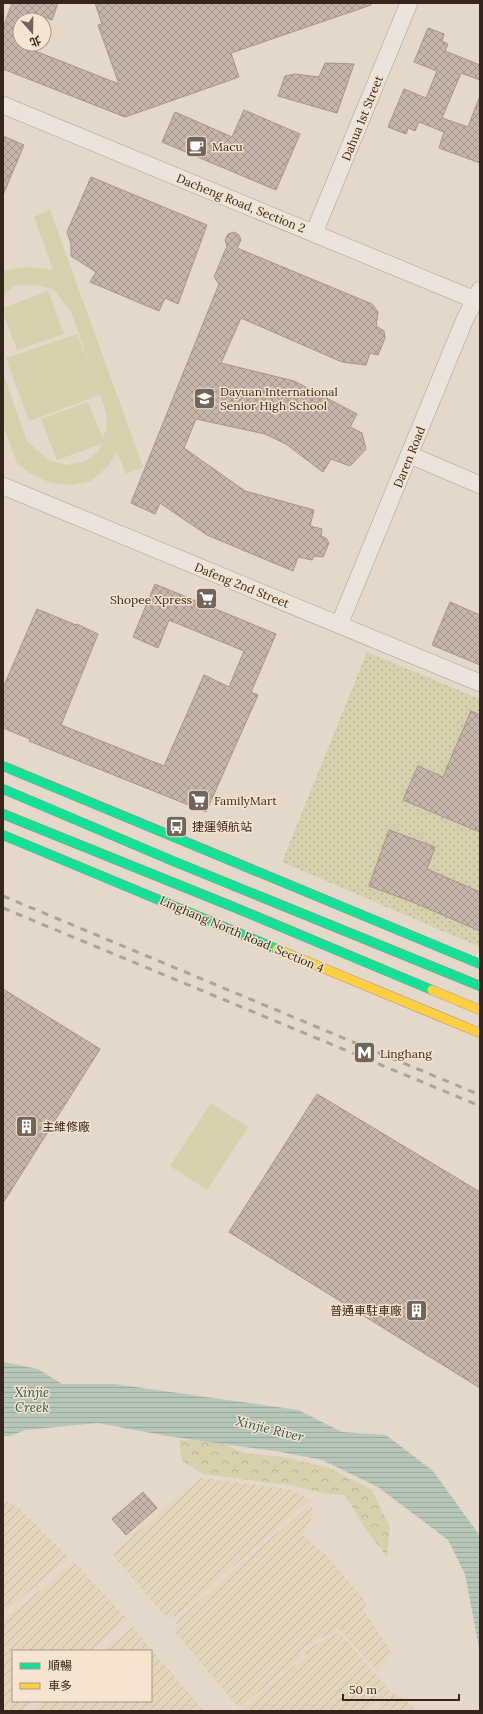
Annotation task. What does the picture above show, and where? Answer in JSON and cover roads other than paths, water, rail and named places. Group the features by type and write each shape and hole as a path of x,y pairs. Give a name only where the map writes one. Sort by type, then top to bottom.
{"street":[{"name":"Dahua 1st Street","path":"314,233 409,3"},
{"name":"Dacheng Road, Section 2","path":"3,105 314,233 478,297"},
{"name":"Daren Road","path":"339,625 465,319 478,297"},
{"path":"410,455 480,485"},
{"name":"Dafeng 2nd Street","path":"3,486 480,684"},
{"path":"3,766 480,964"},
{"path":"3,789 172,861 480,986"},
{"name":"Linghang North Road, Section 4","path":"3,814 236,908 480,1010"},
{"name":"Linghang North Road, Section 4","path":"3,835 480,1033"}],"water":[{"name":"Xinjie Creek","path":"3,1362 38,1369 62,1384 114,1384 298,1410 342,1432 386,1435 433,1471 480,1536 480,1653 465,1574 448,1540 378,1487 322,1460 281,1452 167,1436 98,1423 25,1430 10,1436 3,1436"}],"railway":[{"path":"3,896 480,1095"},
{"path":"3,908 480,1106"}],"place":[{"name":"Macu","path":"197,146"},
{"name":"Dayuan International Senior High School","path":"204,398"},
{"name":"Shopee Xpress","path":"207,599"},
{"name":"FamilyMart","path":"199,800"},
{"name":"捷運領航站","path":"176,826"},
{"name":"Linghang","path":"365,1053"},
{"name":"主維修廠","path":"27,1126"},
{"name":"普通車駐車廠","path":"417,1310"}],"water label":[{"name":"Xinjie River","path":"270,1429"}]}
